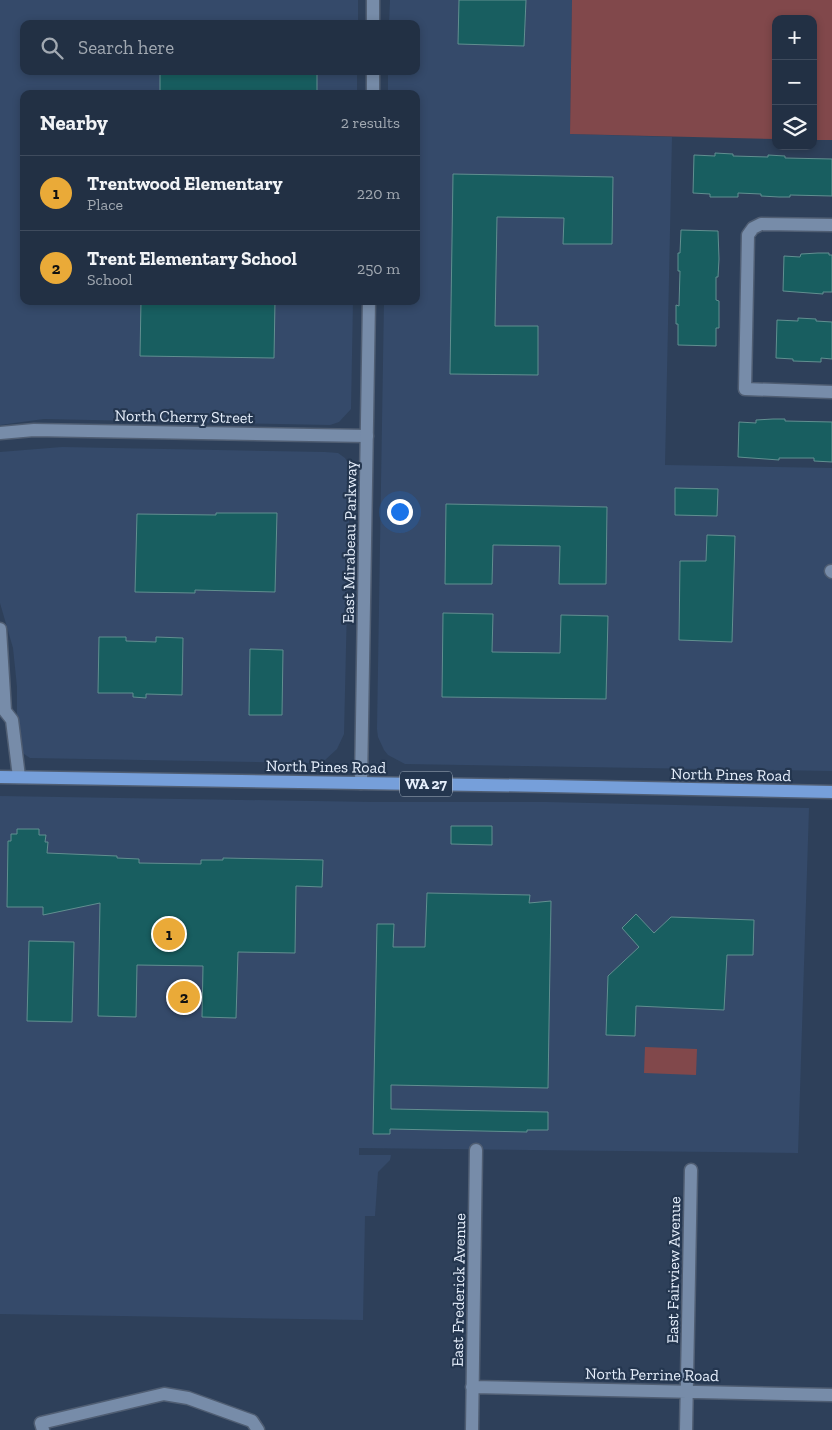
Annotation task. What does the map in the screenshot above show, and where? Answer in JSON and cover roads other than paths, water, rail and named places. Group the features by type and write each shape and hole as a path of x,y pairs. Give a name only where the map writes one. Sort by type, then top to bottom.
{"main road":[{"name":"North Pines Road","path":"0,777 832,792"}],"street":[{"path":"372,0 372,20"},
{"path":"373,75 373,90"},
{"path":"832,225 761,224 753,228 748,235 745,389 832,392"},
{"name":"East Mirabeau Parkway","path":"361,783 369,305"},
{"name":"North Cherry Street","path":"0,433 34,430 367,436"},
{"path":"0,629 3,714 12,720 19,777"},
{"name":"East Frederick Avenue","path":"472,1430 476,1150"},
{"name":"East Fairview Avenue","path":"686,1430 691,1170"},
{"name":"North Perrine Road","path":"472,1387 832,1396"},
{"path":"43,1430 42,1423 164,1394 188,1398 255,1425"}],"place":[{"name":"Trentwood Elementary","path":"169,934"},
{"name":"Trent Elementary School","path":"184,997"}]}
